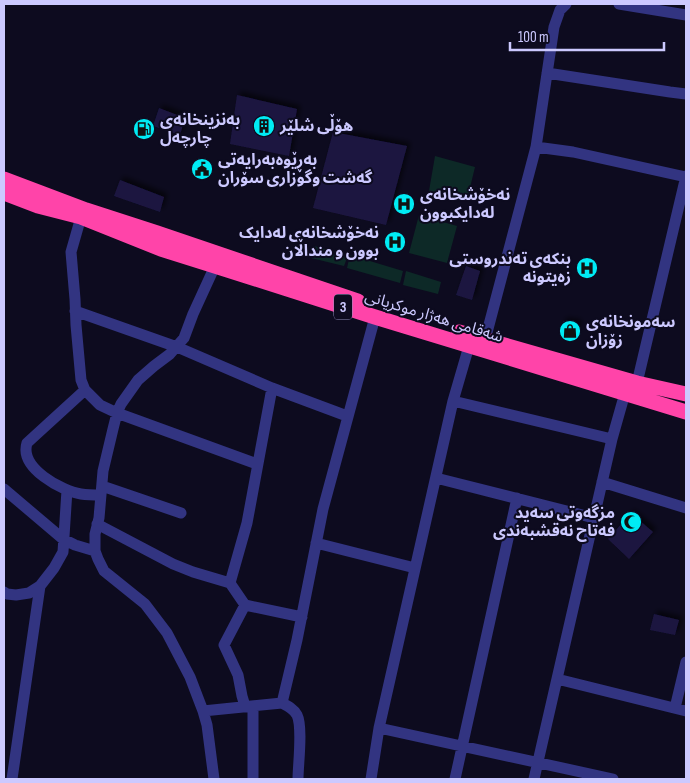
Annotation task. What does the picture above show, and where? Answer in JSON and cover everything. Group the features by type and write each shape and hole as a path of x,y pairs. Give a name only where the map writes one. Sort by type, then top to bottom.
{"highway":[{"name":"شەقامی ھەژار موکریانی","path":"4,179 86,210 273,271 392,314 637,383 686,394"},
{"name":"شەقامی ھەژار موکریانی","path":"4,193 38,206 81,217 162,249 375,317 686,412"}],"street":[{"path":"485,340 536,147 554,27 560,10 566,4"},
{"path":"619,4 686,15"},
{"path":"547,73 686,94"},
{"path":"536,147 573,152 686,176 637,383"},
{"path":"81,217 70,252 81,380 85,390 100,405 117,413 258,464"},
{"path":"214,779 204,711 190,677 167,632 145,604 104,571 95,550 95,534 112,429 121,404 138,380 177,348 184,338 215,266"},
{"path":"75,311 177,348 272,388 347,416"},
{"path":"282,703 302,617 323,509 375,317"},
{"path":"371,779 379,728 415,568 453,401 469,346"},
{"path":"230,583 247,523 272,388"},
{"path":"85,390 27,444 26,456 31,464 48,481 67,490 81,494 102,491 181,513"},
{"path":"534,779 612,439 625,393"},
{"path":"453,401 612,439"},
{"path":"436,478 594,518"},
{"path":"602,482 686,508"},
{"path":"4,490 64,539 75,545 95,550"},
{"path":"4,592 16,595 29,593 40,586 54,568 63,552 67,490"},
{"path":"455,779 516,498"},
{"path":"97,524 173,564 230,583 245,605 302,617"},
{"path":"316,543 415,568"},
{"path":"12,779 40,586"},
{"path":"245,605 224,645 238,675 242,696 249,706 253,779"},
{"path":"675,708 686,662"},
{"path":"557,679 686,711"},
{"path":"204,711 282,703 291,707 298,716 300,730 298,779"},
{"path":"379,728 613,779"}],"green space":[{"path":"435,156 475,167 467,200 429,191"},
{"path":"419,215 457,226 447,263 409,253"},
{"path":"314,246 348,255 344,266 311,258"},
{"path":"350,255 403,271 400,283 347,268"},
{"path":"406,271 441,282 438,294 403,285"}],"building":[{"name":"هۆڵی شلێر","path":"237,95 297,109 289,156 230,144"},
{"path":"159,108 185,118 180,135 153,126"},
{"path":"333,132 407,146 386,225 313,208"},
{"path":"120,180 164,197 160,212 114,196"},
{"path":"466,266 480,271 472,300 456,295"},
{"path":"563,321 578,323 576,333 561,331"},
{"path":"631,513 653,532 629,559 608,539"},
{"path":"654,614 679,620 675,635 650,630"}],"place":[{"name":"هۆڵی شلێر","path":"264,126"},
{"name":"بەنزینخانەی چارچەل","path":"144,129"},
{"name":"بەڕێوەبەرایەتی گەشت وگوزاری سۆران","path":"202,169"},
{"name":"نەخۆشخانەی لەدایکبوون","path":"404,204"},
{"name":"نەخۆشخانەی لەدایک بوون و منداڵان","path":"395,242"},
{"name":"بنکەی تەندروستی زەیتونە","path":"587,268"},
{"name":"سەمونخانەی زۆزان","path":"570,331"},
{"name":"مزگەوتی سەید فەتاح نەقشبەندی","path":"631,522"}]}
